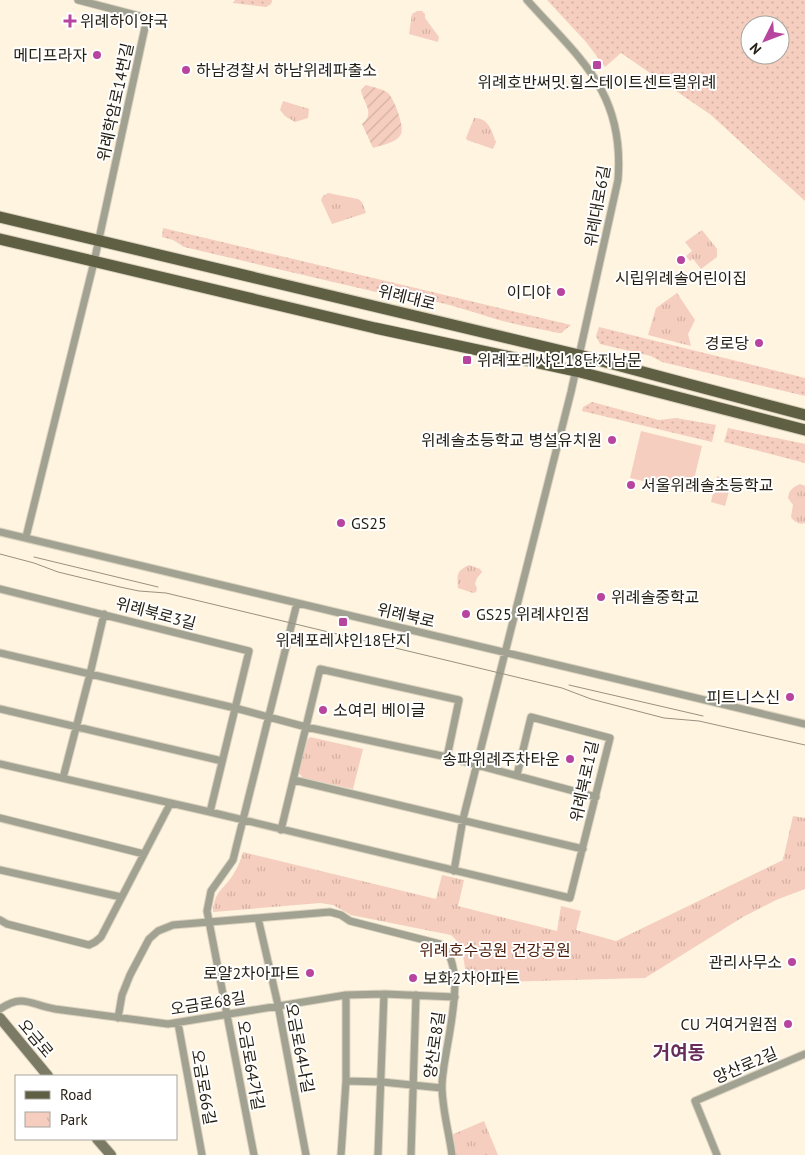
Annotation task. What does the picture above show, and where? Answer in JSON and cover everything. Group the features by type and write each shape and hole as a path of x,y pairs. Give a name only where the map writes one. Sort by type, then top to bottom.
{"main road":[{"name":"위례대로","path":"0,217 579,355 805,414"},
{"path":"0,238 375,328 576,371 805,430"},
{"name":"오금로","path":"0,1018 47,1075"},
{"path":"99,1140 110,1155"}],"street":[{"name":"위례학암로14번길","path":"26,537 94,262 147,18 78,0"},
{"name":"위례대로6길","path":"505,653 576,371 618,180 619,164 617,132 613,117 595,78 584,62 527,0"},
{"name":"위례북로","path":"0,532 805,724"},
{"name":"위례북로3길","path":"0,589 249,651 235,708"},
{"path":"0,764 243,820 297,603"},
{"path":"63,778 104,614"},
{"path":"0,653 235,708 306,727 447,757 596,797"},
{"path":"454,871 463,819 505,653"},
{"path":"281,830 320,669 459,700 447,757"},
{"path":"210,812 235,708"},
{"path":"0,709 222,761"},
{"name":"위례북로1길","path":"243,820 570,898 610,738 531,717 517,776"},
{"path":"294,780 583,849"},
{"path":"0,920 7,924 89,945 96,942 101,937 170,804"},
{"path":"0,818 144,854"},
{"name":"오금로64가길","path":"243,820 234,860 211,891 207,911 254,1155"},
{"path":"0,870 121,897"},
{"name":"양산로8길","path":"118,1018 122,995 149,939 158,931 173,925 330,912 341,915 350,921 440,944 449,953 453,964 455,997 442,1088 452,1155"},
{"name":"오금로64나길","path":"258,918 278,1005 306,1155"},
{"path":"378,1155 384,994"},
{"name":"오금로68길","path":"0,1009 12,1001 26,1000 39,1006 168,1024 346,995 384,994 455,997"},
{"path":"341,1155 346,1081 346,995"},
{"path":"411,1155 416,995"},
{"name":"오금로66길","path":"178,1023 202,1155"},
{"name":"양산로2길","path":"717,1155 695,1101 805,1054"},
{"path":"346,1081 382,1082 442,1088"}],"green space":[{"path":"235,0 272,0 271,4 266,7 233,3"},
{"path":"547,0 805,0 805,201 711,115 621,53 605,67 586,42"},
{"path":"422,11 425,14 425,18 439,37 438,42 409,34 412,14"},
{"path":"366,85 388,93 396,107 402,126 401,134 396,140 373,148 362,124 368,116 368,108 361,90"},
{"path":"283,101 309,109 308,118 295,122 285,116 280,110"},
{"path":"474,118 483,120 491,129 496,142 493,149 467,140 466,138"},
{"path":"328,193 358,199 362,202 366,213 332,224 321,200"},
{"path":"163,228 571,325 561,333 522,326 438,302 414,297 389,295 184,247 173,240 162,237"},
{"path":"702,230 717,249 717,257 701,269 693,259 690,261 686,256 692,251 685,242"},
{"path":"677,293 695,320 688,334 691,346 648,335 656,308"},
{"path":"599,327 805,378 805,396 662,362 651,356 600,344 596,336"},
{"path":"592,402 659,420 676,418 716,425 712,442 582,411 583,407"},
{"path":"728,428 805,444 805,463 724,442"},
{"path":"641,431 702,446 691,492 630,478"},
{"path":"717,476 732,480 725,506 711,502"},
{"path":"800,484 805,486 805,523 803,524 797,523 791,517 793,505 788,498 792,489"},
{"path":"469,565 480,569 482,572 475,584 476,592 473,593 458,588 458,574"},
{"path":"310,737 363,749 353,789 303,778 298,772 306,741"},
{"name":"위례호수공원 건강공원","path":"793,816 805,818 805,889 776,900 743,917 645,978 467,983 459,945 451,935 351,915 333,905 320,903 213,912 216,896 233,875 243,852 436,899 442,875 464,880 458,906 557,931 561,906 581,911 576,930 616,941 783,860"},
{"path":"270,869 287,873 283,889 264,891"},
{"path":"484,1121 498,1155 452,1155 449,1136"}],"tram line":[{"path":"0,554 58,572 120,587 139,591 166,593 562,688 591,699 664,718 699,721 805,745"},
{"path":"34,557 158,587"},
{"path":"569,685 703,716"}],"place":[{"name":"위례하이약국","path":"70,21"},
{"name":"메디프라자","path":"97,55"},
{"name":"위례호반써밋.힐스테이트센트럴위례","path":"597,65"},
{"name":"하남경찰서 하남위례파출소","path":"186,70"},
{"name":"시립위례솔어린이집","path":"681,260"},
{"name":"이디야","path":"561,292"},
{"name":"경로당","path":"759,343"},
{"name":"위례포레샤인18단지남문","path":"467,360"},
{"name":"위례솔초등학교 병설유치원","path":"612,440"},
{"name":"서울위례솔초등학교","path":"631,485"},
{"name":"GS25","path":"341,523"},
{"name":"위례솔중학교","path":"601,597"},
{"name":"GS25 위례샤인점","path":"466,614"},
{"name":"위례포레샤인18단지","path":"343,622"},
{"name":"피트니스신","path":"790,697"},
{"name":"소여리 베이글","path":"323,710"},
{"name":"송파위례주차타운","path":"570,759"},
{"name":"관리사무소","path":"792,962"},
{"name":"로얄2차아파트","path":"310,973"},
{"name":"보화2차아파트","path":"413,978"},
{"name":"CU 거여거원점","path":"788,1024"}],"district":[{"name":"거여동","path":"679,1052"}]}
